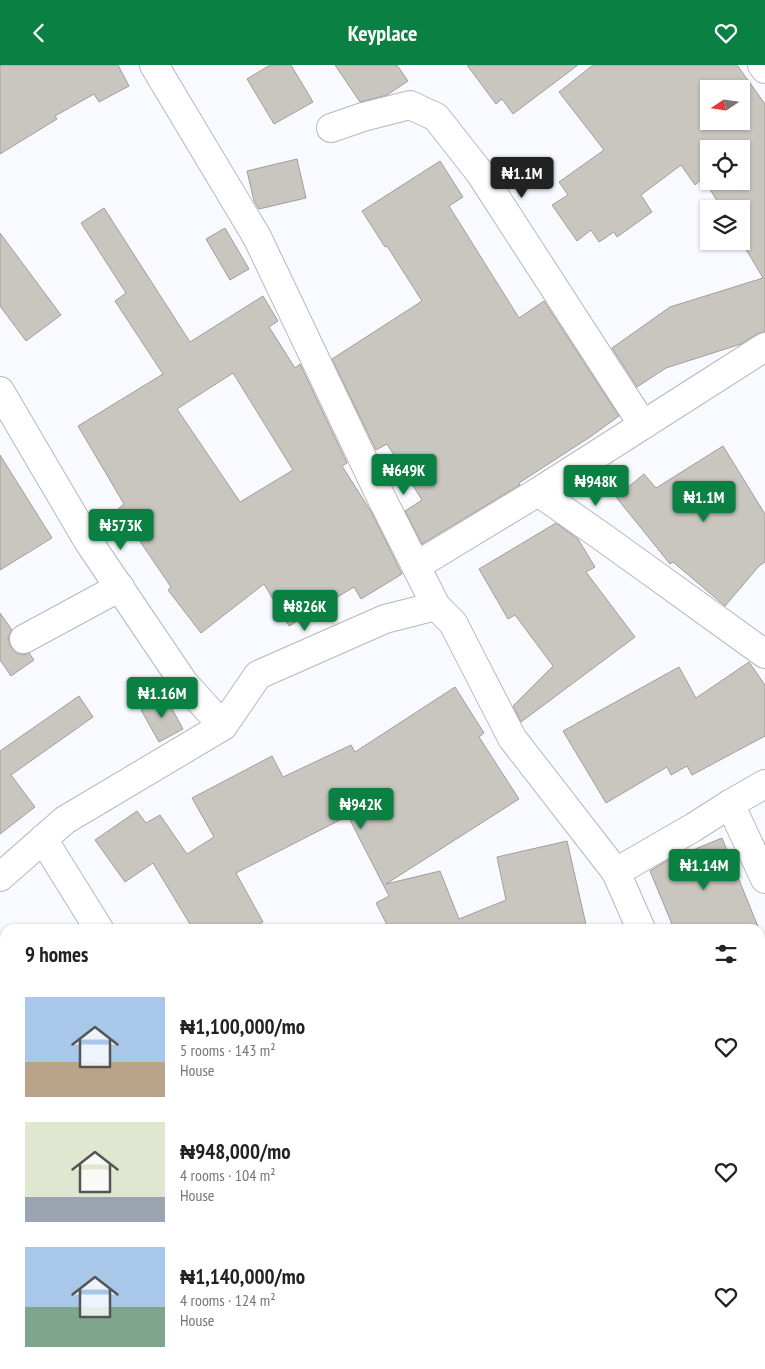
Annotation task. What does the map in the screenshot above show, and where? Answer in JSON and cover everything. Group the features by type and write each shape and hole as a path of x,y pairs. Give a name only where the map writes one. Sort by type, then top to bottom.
{"street":[{"path":"154,65 257,237 374,483 436,606 453,623 512,738 616,872 639,924"},
{"path":"762,65 765,69"},
{"path":"331,128 363,117 410,105 436,117 480,173 643,425"},
{"path":"416,567 538,492 765,347"},
{"path":"2,401 88,541 184,683 223,726"},
{"path":"538,492 604,537 765,654"},
{"path":"24,639 120,587"},
{"path":"0,877 65,820 223,726 258,675 386,619 436,606"},
{"path":"616,872 765,784"},
{"path":"730,804 765,879"},
{"path":"42,839 96,924"}],"building":[{"path":"0,65 118,65 129,86 99,102 94,94 55,116 57,119 0,154"},
{"path":"270,65 291,65 313,102 274,124 247,79"},
{"path":"335,65 397,65 408,81 387,95 360,102"},
{"path":"467,65 578,65 513,114 502,99 496,104"},
{"path":"593,65 737,65 748,80 700,80 700,130 750,130 750,83 765,104 765,331 741,344 666,368 637,387 612,348 670,307 763,278 746,250 750,250 750,200 716,200 710,190 750,190 750,140 700,140 700,181 695,185 681,165 641,195 652,212 617,237 614,232 599,242 591,230 577,241 552,205 568,195 559,182 604,150 559,92"},
{"path":"297,159 306,198 259,209 254,201 247,171"},
{"path":"440,161 463,197 449,206 519,318 544,301 619,416 519,483 520,485 422,544 405,511 422,500 387,444 376,450 332,359 422,301 362,211"},
{"path":"104,208 190,342 263,296 278,321 269,327 295,368 300,364 347,463 342,466 372,513 402,574 361,599 354,587 289,626 264,584 201,633 168,590 171,587 118,509 124,504 78,426 163,374 115,301 126,293 81,223","holes":["233,373 293,470 240,502 177,409"]},
{"path":"225,228 249,269 230,280 206,239"},
{"path":"0,233 61,315 26,341 0,306"},
{"path":"723,446 765,514 765,562 759,566 725,606 673,562 670,564 616,497 644,474 656,488"},
{"path":"0,455 52,538 0,570"},
{"path":"556,523 578,539 595,567 586,572 635,637 521,722 513,706 553,666 515,615 508,619 479,569"},
{"path":"0,613 12,630 8,638 11,647 16,653 23,655 29,653 34,660 11,676 0,660"},
{"path":"749,662 765,685 765,736 692,775 687,766 671,775 667,767 606,803 563,731 679,667 696,698"},
{"path":"455,687 484,733 479,737 519,799 386,884 440,871 459,919 506,900 497,857 567,841 586,924 386,924 376,903 389,896 348,816 236,873 263,922 260,924 190,924 153,863 125,882 95,840 137,811 146,823 160,815 187,854 214,837 192,798 272,756 283,777 351,745 355,752"},
{"path":"79,696 93,717 11,775 35,807 0,834 0,751"},
{"path":"165,696 183,729 159,742 141,710"},
{"path":"722,838 757,924 672,924 650,871 666,861"}]}
